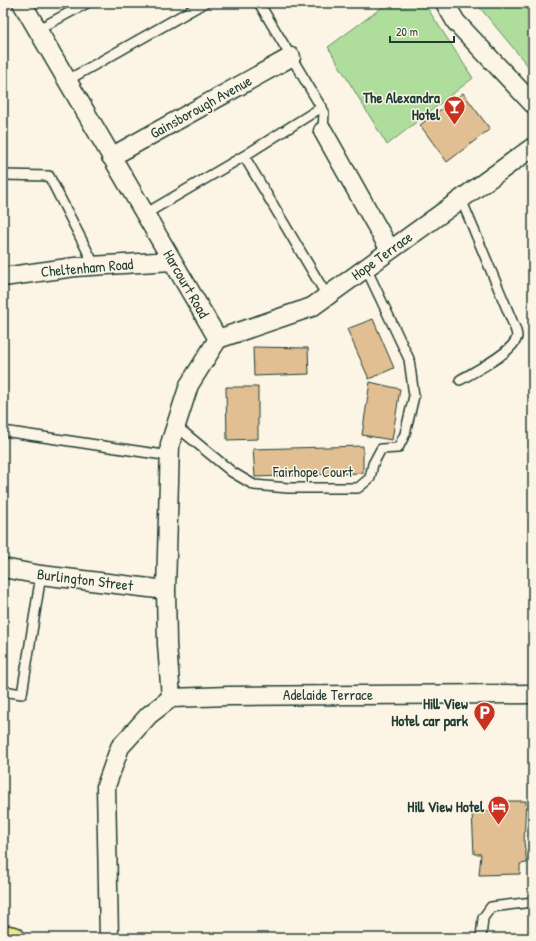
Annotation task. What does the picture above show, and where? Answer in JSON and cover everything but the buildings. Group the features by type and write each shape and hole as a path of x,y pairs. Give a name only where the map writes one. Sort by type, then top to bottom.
{"highway":[{"path":"3,936 14,938"}],"street":[{"name":"Harcourt Road","path":"22,3 66,81 218,339"},
{"path":"445,3 456,22 533,104"},
{"name":"Gainsborough Avenue","path":"111,157 291,57"},
{"path":"323,131 390,250"},
{"name":"Hope Terrace","path":"218,339 312,307 533,147"},
{"name":"Cheltenham Road","path":"3,276 95,266 172,261"},
{"path":"110,938 106,786 120,747 149,715 171,698 167,644 166,590 170,444 189,385 218,339"},
{"name":"Burlington Street","path":"3,568 166,590"},
{"name":"Adelaide Terrace","path":"171,698 236,696 533,694"}],"lane":[{"path":"37,30 87,3"},
{"path":"66,81 204,3"},
{"path":"259,3 322,107 324,112 323,131"},
{"path":"145,214 244,156 322,107"},
{"path":"244,156 327,296"},
{"path":"3,175 49,176 95,266"},
{"path":"460,380 503,354 514,343 517,336 461,199"},
{"name":"Fairhope Court","path":"176,426 232,472 254,485 288,488 358,488 370,478 373,464 381,449 398,448 406,434 414,396 409,359 366,268"},
{"path":"3,431 170,456"},
{"path":"3,691 22,694 41,574"},
{"path":"480,938 483,918 491,907 533,902"}],"green space":[{"path":"388,3 424,3 473,78 387,145 328,47"},
{"path":"476,3 533,3 533,72"}],"place":[{"name":"The Alexandra Hotel","path":"455,126"},
{"name":"Hill View Hotel car park","path":"484,732"},
{"name":"Hill View Hotel","path":"499,826"}]}
